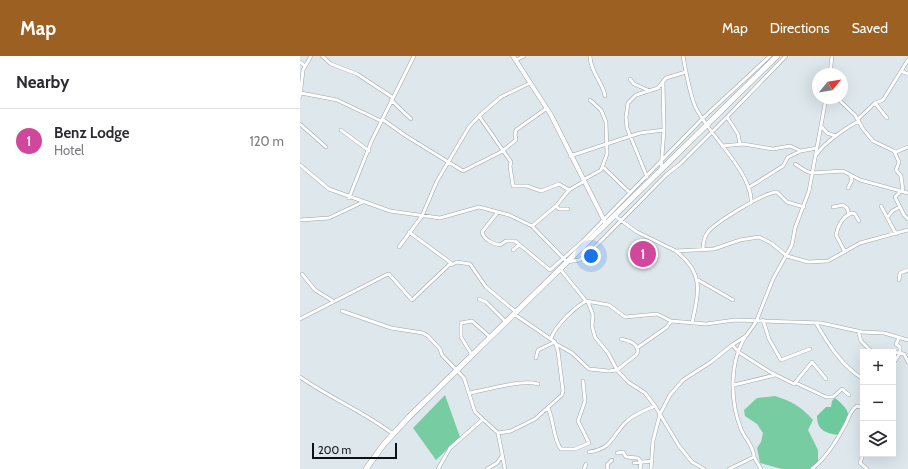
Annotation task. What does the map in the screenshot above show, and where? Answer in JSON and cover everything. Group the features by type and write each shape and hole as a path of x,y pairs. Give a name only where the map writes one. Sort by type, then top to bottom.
{"highway":[{"path":"366,469 393,434 560,269 565,260 605,221 615,216 649,178 661,169 777,56"}],"street":[{"path":"311,56 305,66 300,85 300,95 337,100 382,120 448,163 464,171 504,150 516,140 516,130 547,108"},
{"path":"322,56 331,64 362,77 392,98 411,119"},
{"path":"349,198 363,160 369,151 372,140 414,56"},
{"path":"524,56 514,58 547,108 570,156 605,221 630,193 649,178 661,162 702,119 770,56"},
{"path":"590,56 596,77 604,91 605,96"},
{"path":"683,56 695,106 706,125 737,167 748,188 751,203"},
{"path":"550,270 565,260 579,260 590,252 620,220 727,117 786,56"},
{"path":"831,68 832,56"},
{"path":"817,155 822,147 846,128 859,120 875,103 883,100 908,60"},
{"path":"300,62 305,66"},
{"path":"901,71 908,74"},
{"path":"649,178 630,136 626,117 628,103 632,97 658,88 666,78 686,72"},
{"path":"630,79 634,84 650,90"},
{"path":"398,247 422,216 437,181 469,127 479,116 508,93 530,83"},
{"path":"661,169 664,130 663,83"},
{"path":"532,226 556,206 569,190 603,166 607,154 606,143 608,135 606,122 601,110 590,100"},
{"path":"875,103 888,118"},
{"path":"761,469 754,457 752,447 739,423 734,385 735,361 738,351 757,320 773,279 792,245 795,228 804,207 817,155 825,104"},
{"path":"843,104 859,120 862,129 873,141 894,151 899,162 896,170 901,176 902,191"},
{"path":"479,116 512,162 510,166 513,186 527,186 537,191 542,191 559,184 569,190"},
{"path":"727,117 740,138 740,144"},
{"path":"300,124 326,147"},
{"path":"821,126 827,134 836,136"},
{"path":"341,130 369,151"},
{"path":"570,156 630,136 649,131 664,130"},
{"path":"722,146 740,144 774,149 790,146 801,151"},
{"path":"894,151 908,147"},
{"path":"748,188 783,166 788,157 801,151 817,148"},
{"path":"795,164 812,173 842,171 849,173 860,180 908,193"},
{"path":"300,165 329,190 390,212 440,218 479,207 498,212 532,226 565,260"},
{"path":"603,166 630,193"},
{"path":"848,188 852,180 849,173"},
{"path":"902,191 895,197 908,219"},
{"path":"703,250 704,240 708,231 751,203 770,193 777,192 787,202 804,207"},
{"path":"300,220 329,218 363,202"},
{"path":"833,207 843,205 847,208 849,214"},
{"path":"556,206 559,209 568,209"},
{"path":"881,206 896,234"},
{"path":"888,217 892,211 900,207"},
{"path":"498,212 482,235 494,244 502,245 506,240 515,241 554,275"},
{"path":"845,252 836,233 842,221 849,214 855,214 859,221"},
{"path":"615,216 637,232 676,251 690,265 698,280 732,300"},
{"path":"676,251 714,249 740,240 759,237 771,243 786,256 808,262 820,262 828,261 860,243 908,231"},
{"path":"409,232 442,256 451,265"},
{"path":"514,250 519,244"},
{"path":"300,319 388,274 412,300 451,265 457,262 470,264 486,287 523,322 551,338 572,353 589,369 609,371 617,370 636,355 637,348 667,327 671,321"},
{"path":"560,269 587,302 593,315 592,326 595,337 608,353 617,370 628,382 645,393 684,452 692,462 704,469"},
{"path":"899,280 900,274 908,270"},
{"path":"302,274 315,290 333,301"},
{"path":"692,323 698,280"},
{"path":"479,299 486,302 506,322"},
{"path":"551,338 557,328 574,308 587,302 609,305 625,317 654,314 671,321 706,324 735,320 816,323 858,331 884,333 908,340"},
{"path":"342,311 391,328 425,334 456,371 464,378 475,412 498,433 505,469"},
{"path":"763,320 770,339 781,360 810,348"},
{"path":"472,355 461,337 461,323 472,321 490,337"},
{"path":"816,323 829,345 851,370 860,377"},
{"path":"858,331 861,341 869,349"},
{"path":"651,469 653,441 660,414 677,386 711,362 732,344 749,333"},
{"path":"896,359 900,353 900,348 896,344 899,338"},
{"path":"621,339 630,341 637,348"},
{"path":"536,358 538,350 556,343"},
{"path":"498,433 516,429 535,419 563,393 556,343"},
{"path":"732,344 738,351 775,375 794,384 796,383 826,397 833,397 842,389 849,395"},
{"path":"896,352 904,354 908,362"},
{"path":"796,383 812,362 826,379"},
{"path":"734,385 775,375"},
{"path":"300,377 319,390 369,416 393,434"},
{"path":"548,408 553,418 558,444 561,449 575,449 589,442 578,421 585,401 583,381"},
{"path":"470,393 520,383 532,382 538,384"},
{"path":"589,452 603,450 626,422 655,406"},
{"path":"812,469 829,453 851,411 857,406 860,407"},
{"path":"438,469 452,446 482,420"},
{"path":"617,453 623,452 626,457 638,458 641,462"},
{"path":"488,469 497,463 502,456"},
{"path":"729,469 754,457"},
{"path":"862,457 860,463 867,469"},
{"path":"608,469 607,465 612,460"},
{"path":"634,463 652,460"},
{"path":"640,469 641,462"},
{"path":"584,469 586,464"}],"green space":[{"path":"445,395 460,437 436,460 413,428"},
{"path":"775,396 796,405 805,411 813,420 808,430 818,450 818,462 811,469 782,469 760,463 757,448 761,442 763,433 757,424 745,416 744,410 757,398"},
{"path":"835,398 845,408 848,415 838,435 826,432 820,428 817,421 817,416 826,407 831,407 832,401"}],"place":[{"name":"Benz Lodge","path":"643,254"}]}
